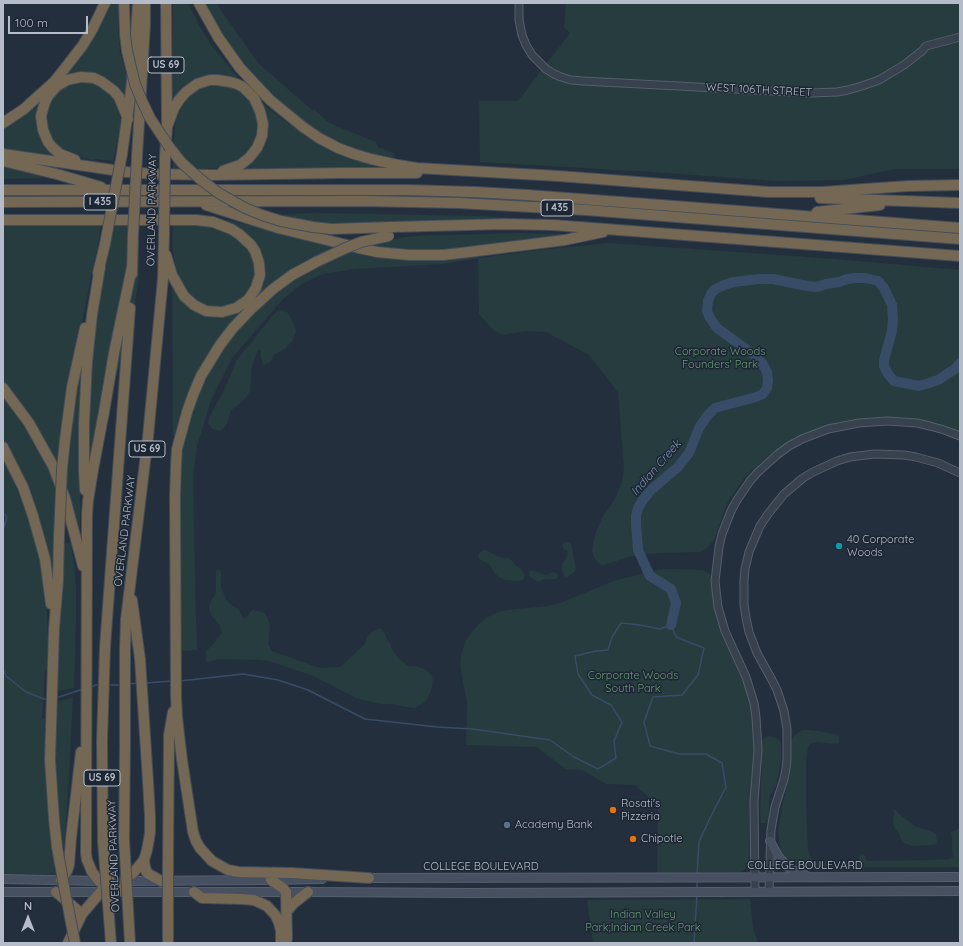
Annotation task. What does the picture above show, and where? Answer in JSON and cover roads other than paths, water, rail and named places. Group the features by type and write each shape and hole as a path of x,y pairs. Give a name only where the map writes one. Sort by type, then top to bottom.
{"highway":[{"path":"3,123 24,109 54,82 83,45 105,3"},
{"path":"124,3 127,52 135,84 142,101 150,118 170,148 200,179 220,194 245,208 281,221 313,228 390,232"},
{"path":"75,943 57,847 51,785 54,629 58,581 62,470 69,407 77,360 105,244 128,119 138,3"},
{"name":"OVERLAND PARKWAY","path":"111,943 104,841 102,714 105,647 132,267 136,156 145,25 145,3"},
{"name":"OVERLAND PARKWAY","path":"130,943 124,839 126,619 148,437 163,278 165,156 167,127 166,3"},
{"path":"198,3 218,37 240,68 270,100 308,131 338,148 371,159 417,168 566,176 769,192 822,192 908,186 960,185"},
{"path":"99,168 58,152 48,142 43,130 42,116 48,96 56,86 67,80 81,77 94,78 114,91 119,97 128,119"},
{"path":"167,127 174,108 179,100 191,88 204,82 210,80 224,80 237,84 254,98 260,111 263,124 262,136 257,148 245,162 233,168 211,175"},
{"path":"3,154 127,172 154,174 211,175 438,173 458,170"},
{"path":"3,161 60,175 111,190"},
{"name":"I 435","path":"3,190 442,191 526,195 960,228"},
{"path":"769,192 786,197 960,203"},
{"name":"I 435","path":"3,202 392,202 498,205 586,210 960,239"},
{"path":"196,202 278,228 344,245 377,252 409,255 437,256 462,254 565,240 616,229"},
{"path":"795,215 878,205 919,202"},
{"path":"3,220 196,220 213,222 240,234 251,244 255,251 260,269 260,275 256,288 248,300 236,308 222,312 206,311 189,301 182,292 172,275 164,248"},
{"path":"370,878 292,873 239,872 228,870 212,861 200,848 193,832 182,760 176,696 175,497 178,444 189,406 207,366 233,328 251,309 273,289 316,262 346,248 390,232 417,227 529,224 616,229 960,256"},
{"path":"100,267 91,322 85,381 84,471 87,514 86,854 90,867 106,887 127,892"},
{"path":"87,514 93,470 114,353 132,267"},
{"path":"3,388 30,423 53,466 65,498 87,578"},
{"path":"3,447 23,487 40,537 48,581 54,629"},
{"path":"68,943 82,914 106,887 121,881 134,872 144,860 150,833 140,658 130,586"},
{"path":"169,943 169,735 176,696"},
{"path":"61,880 69,865 86,720"},
{"path":"144,860 147,873 161,881"},
{"path":"271,880 283,888 286,892 286,943"},
{"path":"56,892 82,914"},
{"path":"194,892 202,898 254,900 267,906 276,916 279,923 281,943"},
{"path":"287,911 294,903 308,892"}],"main road":[{"path":"770,841 778,856 789,868 809,877"},
{"name":"COLLEGE BOULEVARD","path":"121,881 370,878 960,877"},
{"path":"3,879 61,880 106,887"},
{"path":"3,892 56,892 106,887"},
{"path":"127,892 469,893 960,891"}],"street":[{"name":"WEST 106TH STREET","path":"519,3 521,30 524,40 532,55 546,69 561,77 583,81 825,93 848,90 879,80 904,65 926,46 960,37"},
{"path":"755,891 754,801 758,750 756,717 754,703 746,677 725,631 718,607 715,581 718,547 731,511 750,481 778,454 789,446 828,429 859,423 887,421 917,423 960,436"},
{"path":"769,891 770,841 775,807 786,770 787,742 784,716 780,701 772,680 752,642 744,605 743,586 745,569 749,552 760,526 775,504 793,486 813,472 836,461 850,457 874,454 916,456 960,473"}],"waterway":[{"name":"Indian Creek","path":"671,625 676,603 671,589 650,576 638,550 636,524 638,508 651,490 678,467 689,453 699,428 707,416 715,408 763,394 767,388 768,381 767,372 762,363 753,354 717,328 710,318 707,311 708,301 714,290 733,282 759,279 773,279 817,287 856,278 865,278 878,281 884,288 892,305 892,331 884,360 884,366 894,381 919,386 938,380 955,369 960,363"},
{"path":"3,513 7,517 3,530"},
{"path":"180,681 243,674 278,680 308,690 365,719 437,727 473,729 550,740 574,757 598,769 616,758 614,741 622,722 611,705 592,695 578,674 575,656 608,650 612,637 621,623 660,629 671,625 676,637 704,648 698,675 682,695 653,697 644,722 650,746 679,754 706,754 722,763 726,787 699,842 697,875"},
{"path":"3,651 3,659"},
{"path":"3,669 6,676 26,692 44,699 49,699"},
{"path":"146,683 172,681"},
{"path":"128,684 138,683"},
{"path":"90,687 100,685"},
{"path":"108,685 120,685"},
{"path":"56,698 83,689"},
{"name":"Indian Creek","path":"697,881 697,889"},
{"name":"Indian Creek","path":"694,943 697,895"}],"place":[{"name":"40 Corporate Woods","path":"839,546"},
{"name":"Rosati's Pizzeria","path":"613,810"},
{"name":"Academy Bank","path":"507,825"},
{"name":"Chipotle","path":"633,839"}],"park label":[{"name":"Corporate Woods Founders' Park","path":"720,358"},
{"name":"Corporate Woods South Park","path":"633,682"},
{"name":"Indian Valley Park;Indian Creek Park","path":"643,921"}]}
